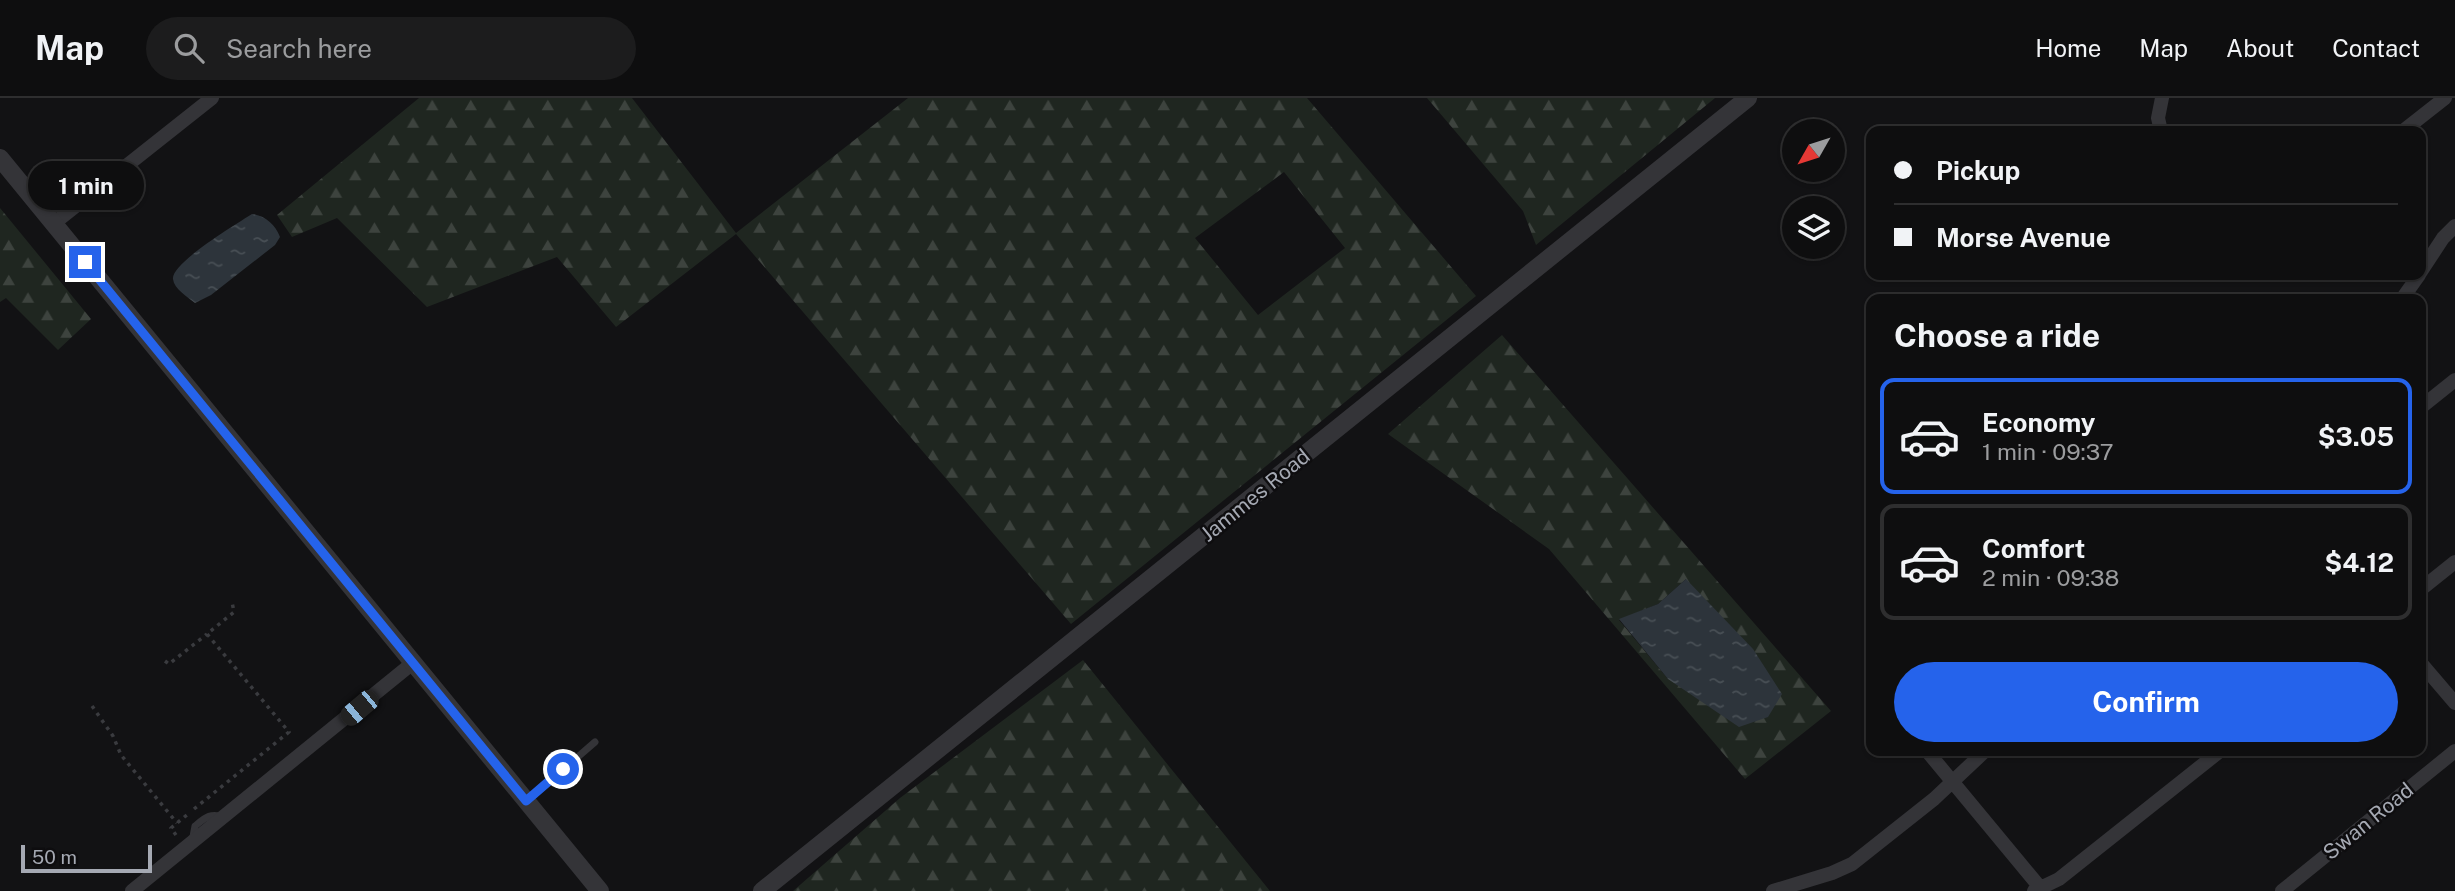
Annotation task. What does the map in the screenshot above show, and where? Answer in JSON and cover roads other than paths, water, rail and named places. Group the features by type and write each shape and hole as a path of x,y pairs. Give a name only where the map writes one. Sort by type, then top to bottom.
{"street":[{"path":"54,224 212,98"},
{"name":"Jammes Road","path":"762,891 1748,98"},
{"path":"2160,126 2158,118 2162,98"},
{"path":"2409,126 2445,98"},
{"path":"0,158 600,891"},
{"path":"2426,265 2443,238 2455,226"},
{"path":"2426,400 2455,380"},
{"path":"2426,585 2455,562"},
{"path":"132,891 414,662"},
{"path":"2426,669 2455,703"},
{"name":"Swan Road","path":"2282,891 2455,751"},
{"path":"1931,756 2039,890 2059,879 2214,756"},
{"path":"1773,891 1852,864 1934,799 1979,756"}],"lane":[{"path":"526,801 595,742"}],"water":[{"path":"252,214 265,219 275,228 280,237 275,245 211,295 195,303 176,286 173,279 175,272 206,244"},
{"path":"1686,579 1753,649 1782,694 1768,717 1739,727 1668,679 1619,619 1658,604"}]}
